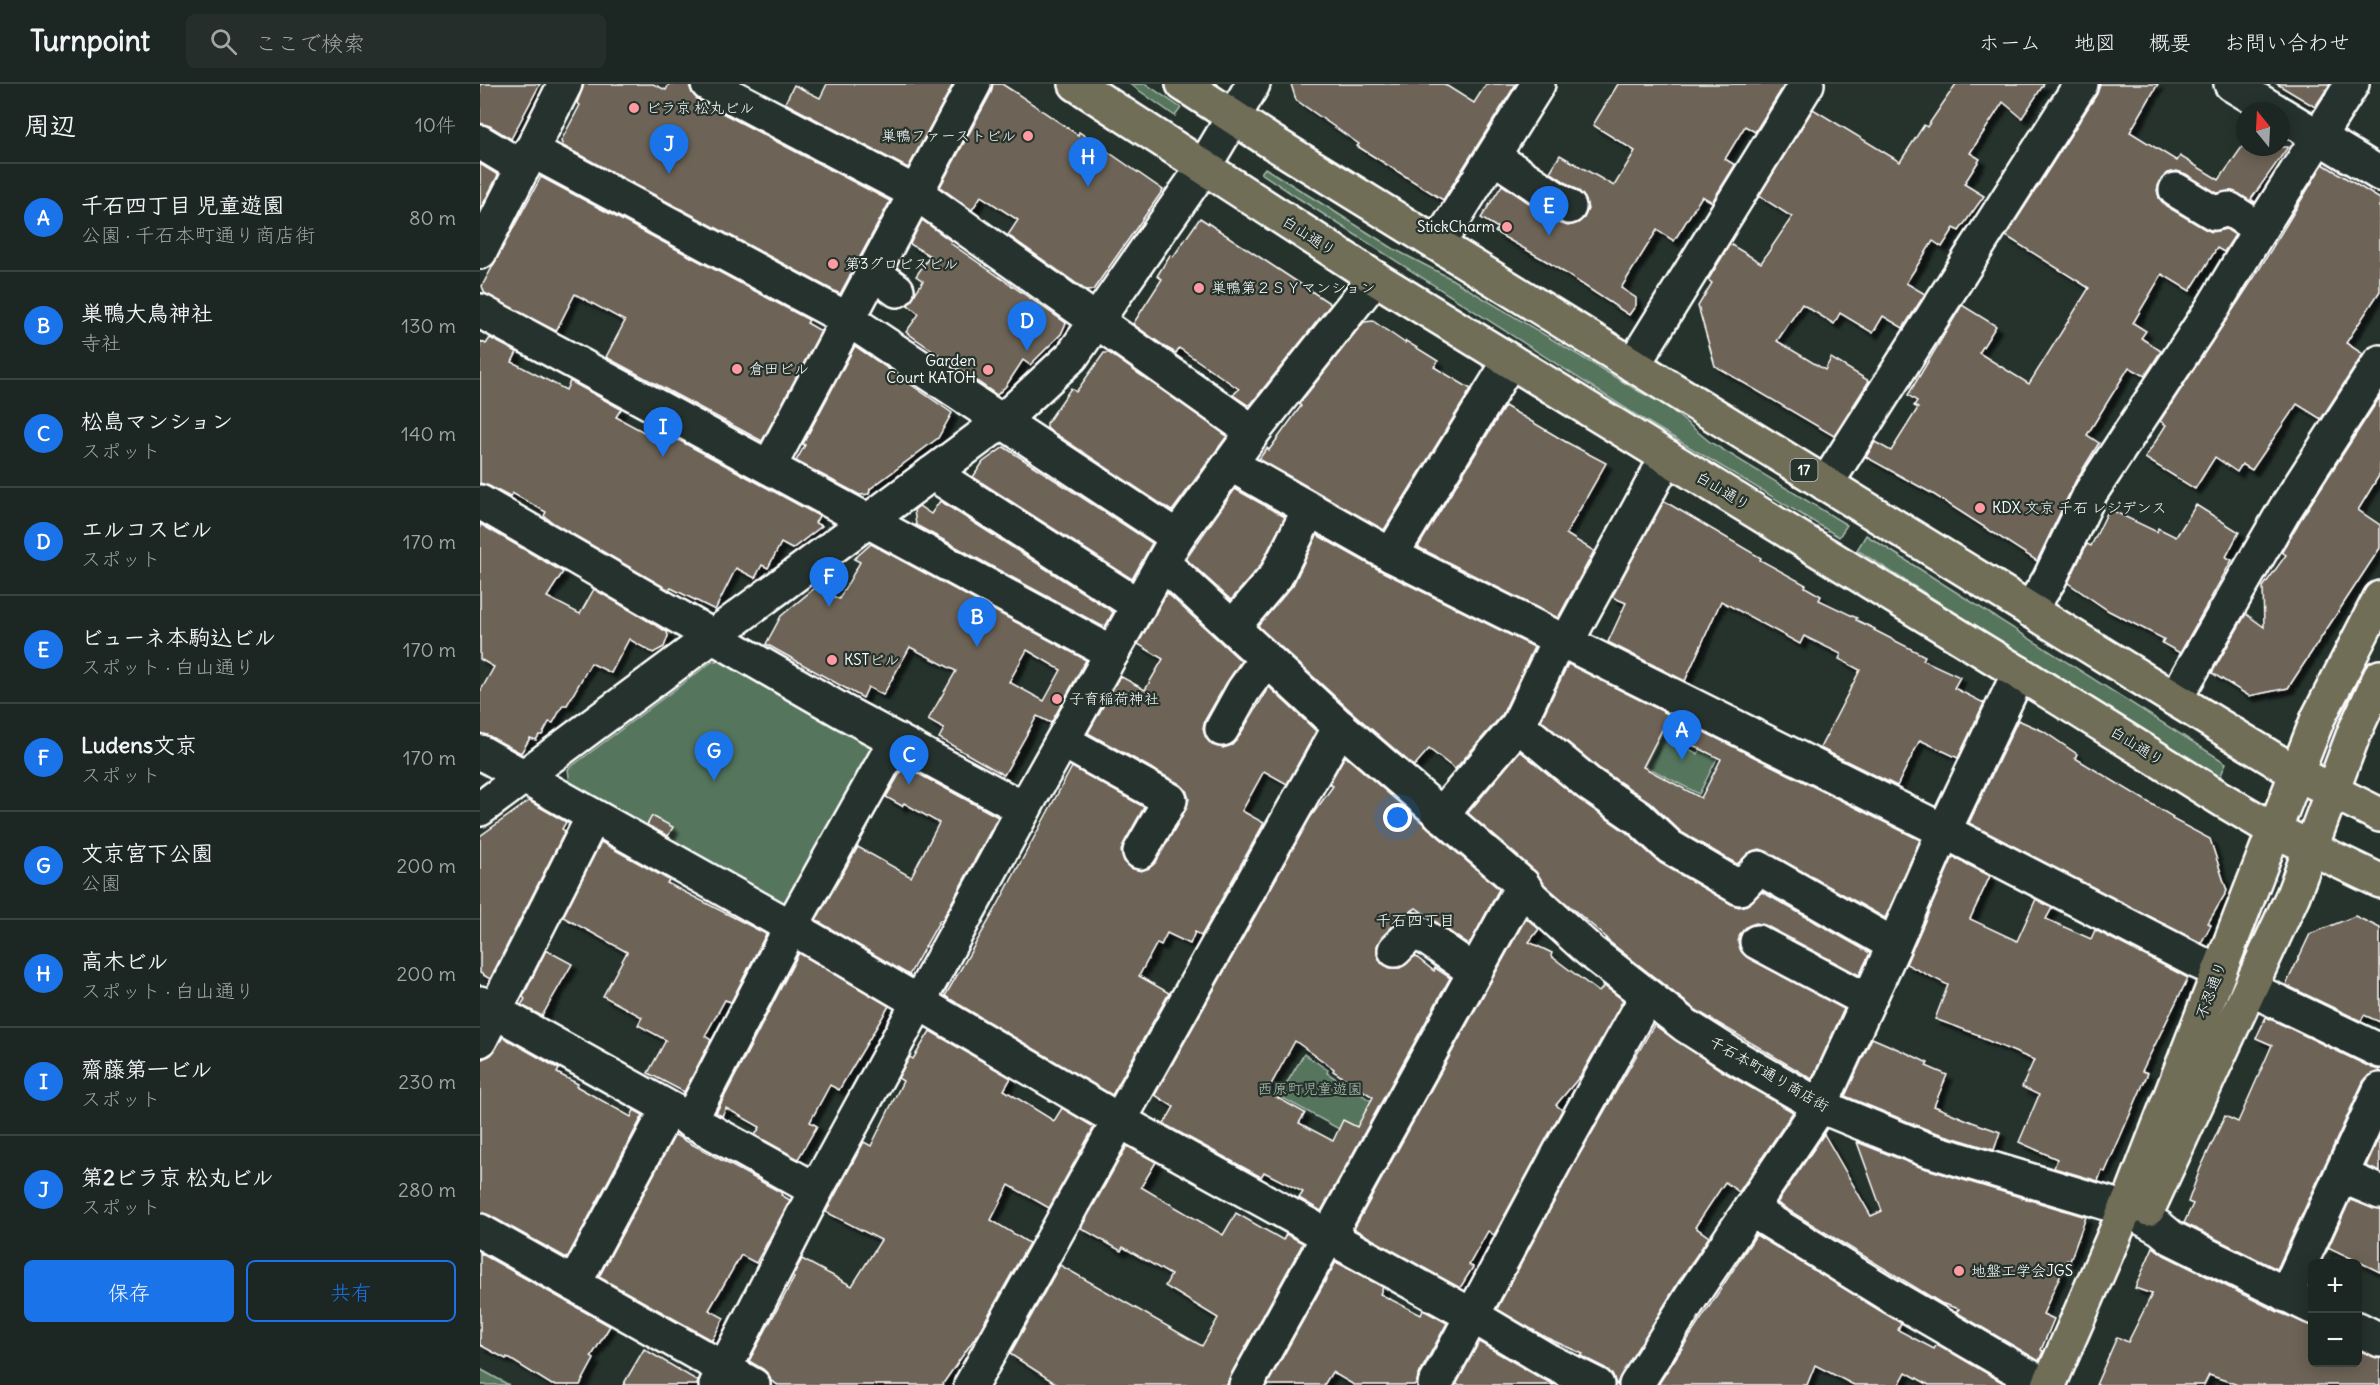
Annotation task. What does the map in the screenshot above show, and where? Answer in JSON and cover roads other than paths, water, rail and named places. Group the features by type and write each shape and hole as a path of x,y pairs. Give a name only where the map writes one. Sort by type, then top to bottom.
{"main road":[{"name":"白山通り","path":"1077,84 1375,278 2213,794 2274,830 2380,881"},
{"name":"17","path":"1183,84 1438,244 2296,773 2380,815"},
{"name":"不忍通り","path":"2073,1385 2219,971 2296,773 2318,717 2380,598"},
{"name":"不忍通り","path":"2049,1385 2252,989 2293,895 2354,733 2380,677"}],"street":[{"path":"482,244 565,84"},
{"path":"708,84 916,192 1253,432"},
{"path":"769,467 849,320 885,281 916,192 974,84"},
{"path":"480,810 1001,422 1072,356 1203,168 1253,84"},
{"path":"1438,244 1538,84"},
{"path":"1633,364 1807,84"},
{"path":"1826,484 2081,84"},
{"path":"2231,84 2261,102"},
{"path":"2030,610 2049,580 2091,492 2213,307 2352,84"},
{"path":"2290,119 2380,174"},
{"name":"千石本町通り商店街","path":"480,142 527,159 849,320 1001,422 1170,550 1233,627 1266,659 1340,727 1523,885 1531,897 1590,951 1685,1025 1820,1106 1925,1149 2135,1214 2160,1228 2172,1238 2300,1301"},
{"path":"1494,157 1569,207"},
{"path":"2176,190 2214,213 2229,209 2260,229"},
{"path":"720,1377 816,1190 1024,809 1170,550 1253,432 1375,278"},
{"path":"480,311 1112,653"},
{"path":"1391,555 1510,361"},
{"path":"2175,699 2285,509 2380,362"},
{"path":"1441,815 1518,725 1562,641 1667,457"},
{"path":"1230,464 1391,555 2219,971"},
{"path":"932,473 1139,606"},
{"path":"480,502 842,711 1024,809"},
{"path":"1233,627 1276,576 1309,510"},
{"path":"1222,729 1243,691 1266,659"},
{"path":"1636,1385 1820,1106 1944,831 2019,673"},
{"path":"1518,725 1589,784 1639,818 1672,848 1740,888 1759,868 1894,945"},
{"path":"971,1385 1340,727"},
{"path":"574,1284 792,927 896,740"},
{"path":"1063,741 1170,800 1140,852"},
{"path":"480,752 592,817 792,927 1120,1121 1473,1316 1547,1360 1597,1385"},
{"path":"480,1040 488,1007 592,817"},
{"path":"1246,1385 1523,885"},
{"path":"1395,951 1415,930 1475,972"},
{"path":"1757,942 1868,1001"},
{"path":"2252,989 2380,1051"},
{"path":"1435,1385 1561,1150 1647,996"},
{"path":"488,1007 816,1190"},
{"path":"2300,1301 2342,1176 2380,1090"},
{"path":"2342,1176 2380,1192"},
{"path":"1750,1209 1891,1296 2044,1385"},
{"path":"480,1231 574,1284 720,1377 753,1385"},
{"path":"2362,1331 2380,1340"}],"place":[{"name":"ビラ京 松丸ビル","path":"634,108"},
{"name":"巣鴨ファーストビル","path":"1028,136"},
{"name":"第2ビラ京 松丸ビル","path":"669,174"},
{"name":"高木ビル","path":"1088,187"},
{"name":"StickCharm","path":"1507,227"},
{"name":"ビューネ本駒込ビル","path":"1549,236"},
{"name":"第3グロビスビル","path":"833,264"},
{"name":"巣鴨第２ＳＹマンション","path":"1199,288"},
{"name":"エルコスビル","path":"1027,351"},
{"name":"倉田ビル","path":"737,369"},
{"name":"Garden Court KATOH","path":"988,370"},
{"name":"齋藤第一ビル","path":"663,457"},
{"name":"KDX 文京 千石 レジデンス","path":"1980,508"},
{"name":"Ludens文京","path":"829,607"},
{"name":"巣鴨大鳥神社","path":"977,647"},
{"name":"KSTビル","path":"832,660"},
{"name":"子育稲荷神社","path":"1057,699"},
{"name":"千石四丁目 児童遊園","path":"1682,760"},
{"name":"文京宮下公園","path":"714,781"},
{"name":"松島マンション","path":"909,785"},
{"name":"地盤工学会JGS","path":"1959,1271"}],"district":[{"name":"千石四丁目","path":"1415,920"}],"park label":[{"name":"西原町児童遊園","path":"1310,1089"}]}
